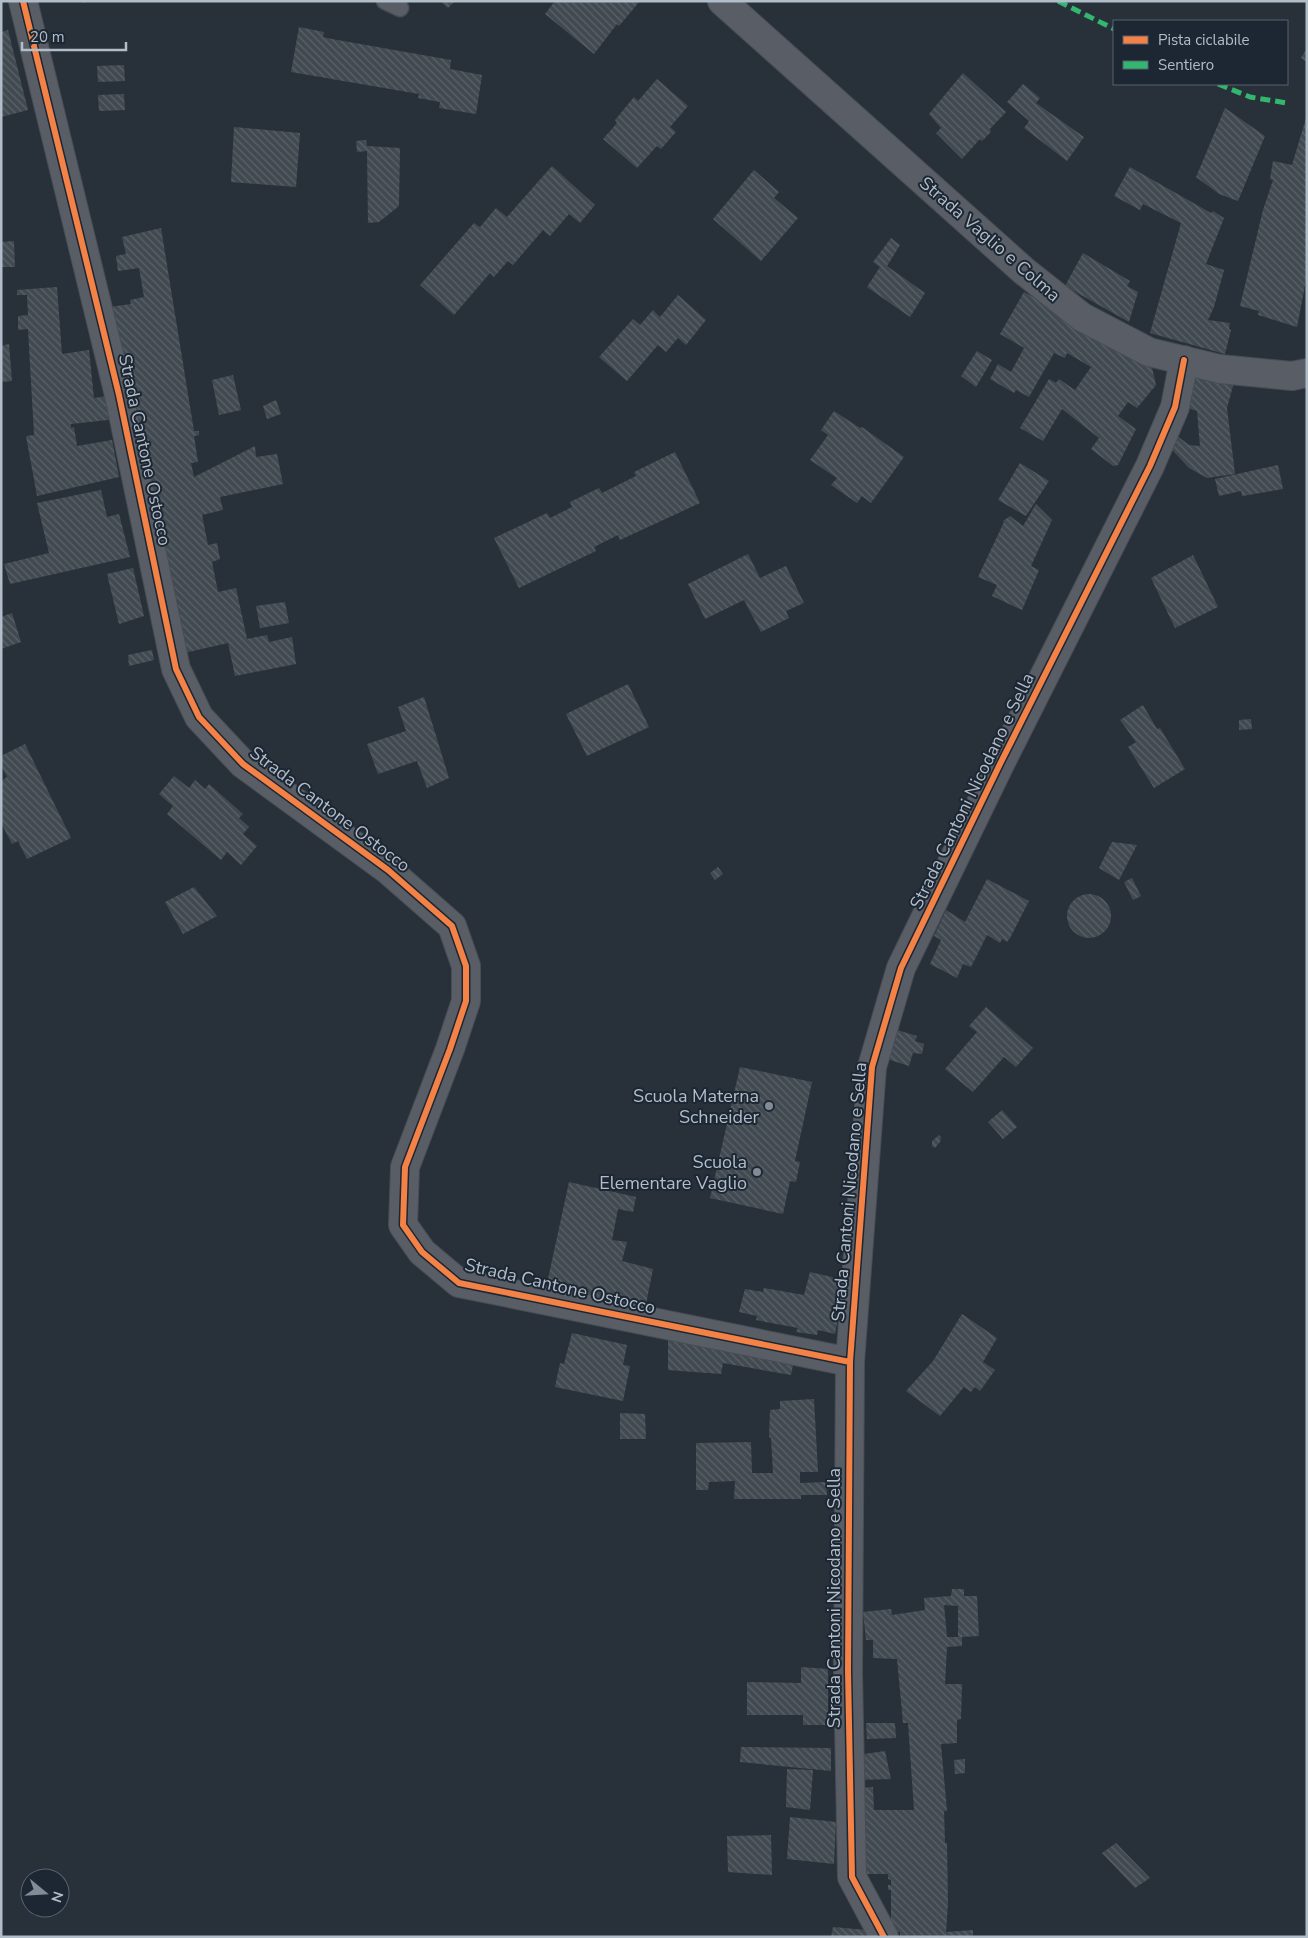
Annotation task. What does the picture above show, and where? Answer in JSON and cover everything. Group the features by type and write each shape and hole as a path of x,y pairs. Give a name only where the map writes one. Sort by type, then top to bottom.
{"street":[{"name":"Strada Cantone Ostocco","path":"23,1 119,395 176,669 199,717 243,764 388,870 452,926 466,966 466,1001 405,1168 403,1225 422,1252 459,1283 850,1362"},
{"name":"Strada Vaglio e Colma","path":"722,1 1024,271 1082,317 1149,352 1220,369 1292,376 1307,373"},
{"name":"Strada Cantoni Nicodano e Sella","path":"884,1937 852,1877 848,1671 850,1362 872,1067 901,968 1001,762 1150,466 1175,407 1184,360"}],"building":[{"path":"440,1 455,1 448,8"},
{"path":"555,1 640,1 619,26 617,24 594,54 545,14"},
{"path":"299,27 324,32 323,37 332,39 451,60 450,69 482,75 476,114 439,108 440,102 418,98 419,94 291,72"},
{"path":"8,30 28,110 1,117 1,32"},
{"path":"1307,48 1307,62 1301,58"},
{"path":"124,65 125,81 98,82 97,66"},
{"path":"963,73 1006,112 990,129 991,132 982,141 980,139 962,159 936,133 941,128 929,114"},
{"path":"657,79 688,106 670,127 676,132 661,149 657,146 637,168 603,139 617,123 615,120 634,97 638,101"},
{"path":"1023,84 1040,98 1036,103 1084,137 1067,161 1024,128 1029,121 1007,102"},
{"path":"124,94 125,110 99,111 98,95"},
{"path":"1225,108 1265,136 1238,201 1219,194 1196,177"},
{"path":"1306,118 1307,275 1297,327 1258,315 1259,311 1240,306 1263,210 1273,180 1270,179 1273,161 1292,165"},
{"path":"234,127 300,133 296,187 231,182"},
{"path":"366,140 367,146 400,148 399,206 379,222 368,223 367,151 357,152 356,141"},
{"path":"552,166 595,205 580,223 569,214 550,236 543,230 513,265 508,261 494,277 490,273 454,315 420,285 474,223 480,227 496,208 507,217"},
{"path":"1130,167 1211,213 1213,211 1224,218 1206,264 1224,270 1214,307 1208,320 1230,323 1229,329 1231,330 1225,354 1150,333 1181,223 1143,204 1140,210 1114,196"},
{"path":"754,170 779,192 774,198 798,218 761,261 713,219"},
{"path":"161,228 194,431 199,431 199,435 194,436 198,462 191,463 194,477 255,446 256,457 277,454 283,484 220,497 223,510 202,515 208,545 217,543 220,559 212,562 218,592 236,588 247,639 267,635 269,642 292,637 296,664 235,676 228,643 184,653 125,393 133,392 129,367 117,369 109,307 131,304 130,300 144,297 139,268 118,271 116,256 126,254 122,237"},
{"path":"891,238 900,245 887,266 925,293 910,317 867,287 880,267 873,262"},
{"path":"14,241 15,267 1,267 1,242"},
{"path":"1083,253 1130,281 1127,286 1138,292 1129,322 1065,286"},
{"path":"57,287 62,354 89,350 94,398 114,395 117,419 71,424 71,428 74,427 77,446 112,440 119,477 37,496 26,436 34,435 28,329 18,330 18,316 28,315 27,295 17,295 17,290"},
{"path":"1024,292 1151,363 1156,385 1137,408 1128,402 1118,416 1136,429 1118,465 1113,466 1091,449 1099,438 1062,409 1043,441 1020,428 1049,379 1056,383 1059,379 1075,390 1091,367 1067,353 1065,358 1054,353 1029,397 1016,390 1014,393 990,379 998,364 1011,372 1024,348 1000,334"},
{"path":"678,295 706,320 686,345 678,338 666,352 658,345 627,381 599,357 633,319 640,325 653,310 660,317"},
{"path":"9,344 12,381 1,382 1,346"},
{"path":"977,351 992,360 976,387 961,376"},
{"path":"1189,371 1234,382 1227,408 1235,474 1207,478 1189,468 1164,441 1168,429 1189,445 1200,446 1197,411 1179,405"},
{"path":"233,375 241,410 219,415 212,380"},
{"path":"276,400 281,414 267,419 263,406"},
{"path":"834,411 860,428 862,427 904,457 871,503 862,496 857,503 831,485 837,478 810,460 828,435 821,430"},
{"path":"675,452 700,503 620,540 618,535 594,547 596,551 519,588 494,538 547,513 550,518 572,507 570,502 599,488 602,493 636,476 634,472"},
{"path":"1020,463 1049,481 1026,516 998,500"},
{"path":"1278,465 1283,489 1242,496 1241,491 1219,496 1215,479"},
{"path":"101,490 107,517 119,514 130,557 10,584 4,564 49,553 37,503"},
{"path":"1036,504 1052,520 1031,566 1039,570 1022,610 992,596 997,585 978,577 1003,521 1010,516 1023,526"},
{"path":"748,554 760,578 786,566 804,603 786,611 789,618 761,632 744,600 705,619 688,584"},
{"path":"1193,555 1218,607 1175,628 1151,578"},
{"path":"133,568 144,616 119,624 107,574"},
{"path":"285,602 289,623 260,628 256,606"},
{"path":"12,613 21,642 1,649 1,617"},
{"path":"152,650 154,660 129,666 128,655"},
{"path":"628,684 649,727 587,756 566,714"},
{"path":"424,697 449,778 427,788 417,761 378,774 367,744 406,731 398,707"},
{"path":"1143,705 1157,729 1160,728 1185,769 1154,788 1128,747 1136,742 1120,720"},
{"path":"1251,719 1252,729 1239,730 1239,720"},
{"path":"25,744 71,838 27,859 18,841 12,844 1,823 1,781 7,777 1,765 1,756"},
{"path":"174,776 189,788 195,780 205,789 209,784 243,814 239,818 249,827 243,834 257,846 241,865 227,852 221,860 167,814 173,806 159,794"},
{"path":"1112,842 1137,845 1119,880 1099,868"},
{"path":"718,867 723,874 715,880 710,873"},
{"path":"1132,878 1141,896 1133,900 1124,882"},
{"path":"987,879 1029,901 1007,942 1002,939 1000,943 987,935 971,967 963,964 957,978 930,964 941,940 934,936 946,910 965,922"},
{"path":"194,887 217,916 183,934 165,902"},
{"path":"1089,894 1101,898 1107,904 1111,916 1107,928 1101,934 1089,938 1077,934 1071,928 1067,916 1071,904 1077,898"},
{"path":"986,1007 1033,1048 1016,1067 1004,1057 973,1092 945,1069 977,1032 969,1026"},
{"path":"897,1030 917,1036 915,1041 924,1044 922,1054 913,1053 909,1066 887,1059"},
{"path":"740,1067 812,1082 795,1161 800,1162 796,1182 790,1181 783,1214 710,1198"},
{"path":"1002,1110 1017,1127 1003,1139 988,1122"},
{"path":"939,1135 941,1137 940,1142 935,1148 932,1146 932,1141"},
{"path":"569,1182 636,1197 633,1212 618,1209 612,1240 627,1242 622,1261 653,1269 645,1309 546,1288"},
{"path":"810,1272 845,1280 835,1334 818,1330 817,1335 796,1332 798,1328 756,1320 757,1316 739,1312 745,1289 763,1292 764,1288 804,1295"},
{"path":"962,1314 997,1338 983,1362 995,1370 980,1391 975,1387 971,1392 964,1387 940,1416 906,1391 933,1361"},
{"path":"572,1333 627,1345 623,1365 630,1366 623,1401 555,1387 560,1363 564,1364"},
{"path":"668,1334 795,1355 791,1375 723,1363 721,1374 668,1370"},
{"path":"814,1399 818,1472 800,1472 800,1483 826,1482 827,1495 801,1495 801,1499 734,1499 735,1481 709,1482 708,1490 696,1490 696,1443 751,1442 752,1473 773,1473 771,1438 769,1437 770,1410 780,1409 780,1401"},
{"path":"620,1413 645,1414 646,1439 620,1439"},
{"path":"952,1589 964,1589 964,1596 977,1596 979,1636 962,1637 962,1646 947,1647 945,1684 962,1684 961,1719 957,1720 957,1743 941,1744 947,1811 944,1811 945,1843 947,1843 948,1903 946,1932 973,1930 973,1937 900,1937 900,1932 891,1932 891,1890 888,1890 888,1885 891,1885 891,1880 888,1879 888,1874 863,1874 856,1788 873,1787 874,1810 914,1810 908,1723 903,1723 897,1659 873,1658 873,1640 866,1640 863,1612 891,1609 892,1615 925,1610 924,1598 951,1596","holes":["944,1605 958,1606 958,1637 947,1637"]},
{"path":"801,1667 828,1669 828,1725 803,1725 803,1715 747,1715 747,1682 801,1683"},
{"path":"866,1723 895,1723 896,1738 867,1739"},
{"path":"741,1747 831,1748 831,1771 740,1762"},
{"path":"885,1751 891,1779 859,1780 857,1755"},
{"path":"965,1759 965,1773 955,1774 954,1760"},
{"path":"787,1769 813,1770 810,1810 786,1807"},
{"path":"790,1817 836,1822 834,1864 787,1859"},
{"path":"771,1835 772,1875 728,1872 727,1836"},
{"path":"1116,1843 1150,1878 1135,1888 1102,1853"},
{"path":"833,1927 867,1930 867,1937 831,1937"}],"marked path":[{"path":"1058,1 1113,28"},
{"path":"1220,85 1250,97 1287,103"}],"cycle path":[{"path":"23,1 119,395 176,669 199,717 243,764 388,870 452,926 466,966 466,1001 450,1049 405,1167 403,1225 422,1252 459,1283 850,1362"},
{"path":"884,1937 852,1877 848,1671 850,1362 872,1067 901,968 1001,762 1150,466 1175,407 1184,360"}],"place":[{"name":"Scuola Materna Schneider","path":"769,1106"},
{"name":"Scuola Elementare Vaglio","path":"757,1172"}]}
